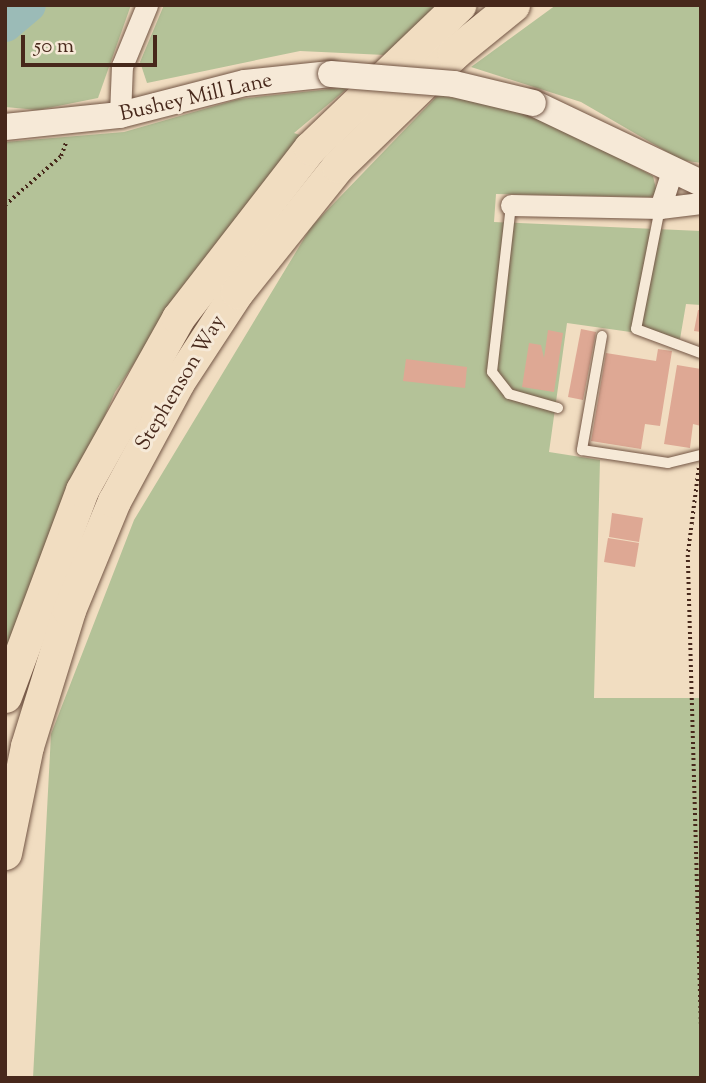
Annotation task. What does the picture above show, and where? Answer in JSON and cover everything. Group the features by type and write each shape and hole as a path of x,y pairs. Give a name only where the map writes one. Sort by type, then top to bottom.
{"main road":[{"name":"Stephenson Way","path":"5,696 82,490 178,318 310,148 459,5"},
{"name":"Stephenson Way","path":"5,853 27,746 69,610 114,501 178,382 237,292 338,166 454,53 513,5"}],"street":[{"path":"120,115 122,66 146,5"},
{"name":"Bushey Mill Lane","path":"5,127 72,123 120,115 245,83 331,74 422,79 533,103 701,183"},
{"path":"660,208 672,171"},
{"path":"512,205 660,208 701,204"}],"lane":[{"path":"512,205 492,372 509,394 558,408"},
{"path":"660,208 636,329 701,353"},
{"path":"602,337 582,450 668,463 700,455"}],"path":[{"path":"5,205 61,156 72,123"},
{"path":"700,455 688,555 701,1027"}],"green space":[{"path":"5,5 131,5 98,98 38,110 5,107"},
{"path":"164,5 442,5 385,55 300,51 147,83 140,62"},
{"path":"556,5 701,5 701,163 681,160 581,102 471,67"},
{"path":"349,87 294,133 303,136 206,256 115,392 47,551 5,671 5,142 124,132 239,99"},
{"path":"438,95 502,106 561,127 653,176 657,193 650,197 496,194 494,222 701,231 701,305 686,304 680,339 567,323 549,452 600,460 594,698 701,698 701,1078 33,1078 51,734 134,520 311,227"}],"building":[{"path":"698,310 701,310 701,332 694,331"},
{"path":"581,329 596,332 583,400 568,397"},
{"path":"548,330 563,333 554,392 522,387 529,343 541,345 544,358"},
{"path":"658,349 672,351 660,426 645,424 641,449 591,441 606,353 656,361"},
{"path":"406,359 467,367 465,388 403,381"},
{"path":"677,365 701,369 701,426 693,424 690,448 664,444"},
{"path":"612,513 643,518 639,542 609,537"},
{"path":"608,538 639,543 635,567 604,562"}],"waterway":[{"path":"5,25 29,5"}]}
